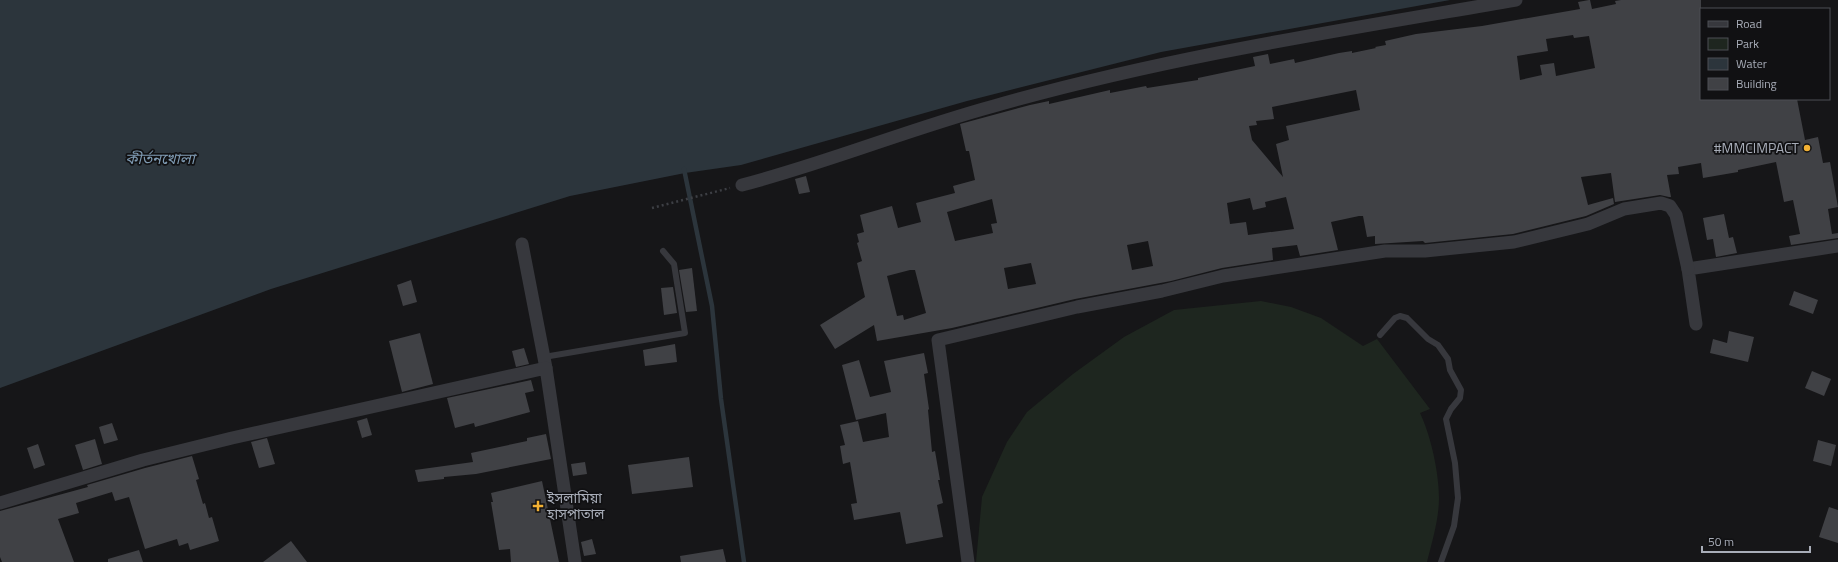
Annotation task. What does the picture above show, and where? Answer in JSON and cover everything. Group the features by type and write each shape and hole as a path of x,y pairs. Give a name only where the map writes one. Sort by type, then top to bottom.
{"street":[{"path":"742,185 994,106 1155,65 1516,0"},
{"path":"968,562 938,340 1077,306 1162,291 1223,276 1385,251 1425,251 1514,242 1588,224 1624,209 1661,204 1670,206 1676,215 1688,270 1696,324"},
{"path":"522,244 545,362 575,562"},
{"path":"1688,270 1838,246"},
{"path":"0,503 143,460 545,362"}],"lane":[{"path":"545,362 684,333 674,264 663,251"},
{"path":"1380,335 1395,318 1400,316 1407,318 1428,339 1438,345 1448,358 1450,370 1461,390 1460,398 1451,409 1446,419 1456,463 1458,498 1454,526 1441,562"}],"path":[{"path":"652,208 742,185"}],"green space":[{"path":"1261,301 1291,307 1321,318 1363,346 1377,339 1430,409 1420,413 1428,432 1434,455 1438,477 1439,506 1437,522 1427,562 976,562 982,497 1007,442 1027,412 1073,374 1124,337 1174,310"}],"water":[{"name":"কীর্তনখোলা","path":"0,0 1450,0 1161,52 967,101 741,165 685,173 570,196 271,289 0,388"}],"building":[{"path":"1590,0 1592,9 1616,4 1615,1 1621,0 1701,0 1700,100 1797,100 1805,140 1818,137 1823,163 1830,162 1838,207 1828,209 1832,234 1838,233 1838,238 1791,245 1789,236 1800,234 1793,200 1784,202 1776,162 1738,170 1738,172 1703,178 1701,163 1678,167 1679,174 1667,175 1671,197 1660,195 1615,202 1611,173 1581,177 1588,205 1613,198 1614,204 1586,216 1513,234 1425,243 1423,241 1375,244 1375,236 1367,237 1363,216 1359,216 1331,222 1338,250 1300,256 1297,245 1272,248 1273,260 1222,268 1171,281 1075,299 952,328 877,341 874,325 835,349 820,325 865,297 857,263 862,261 857,243 859,242 857,234 864,232 860,215 892,206 898,228 921,222 916,203 955,193 953,186 975,180 969,151 966,151 960,124 1049,101 1049,104 1110,90 1110,93 1146,86 1147,88 1198,80 1198,78 1255,66 1253,57 1268,54 1270,64 1294,59 1295,63 1339,53 1352,51 1352,53 1376,48 1375,47 1386,45 1385,41 1416,34 1482,26 1580,9 1578,2","holes":["1573,35 1574,38 1589,36 1595,68 1556,76 1554,63 1540,65 1542,75 1520,80 1517,56 1548,51 1546,39","1356,90 1360,110 1286,126 1289,140 1276,144 1283,177 1252,140 1249,126 1257,125 1256,121 1274,119 1272,107","1286,197 1294,229 1248,235 1246,222 1230,224 1227,203 1250,198 1253,210 1266,207 1265,202","992,199 997,223 991,224 993,233 955,241 947,212","1148,241 1153,266 1132,270 1127,245","1031,263 1036,284 1008,289 1004,268","915,270 926,313 904,320 903,315 897,316 887,276"]},
{"path":"806,176 810,192 799,194 795,179"},
{"path":"1724,214 1729,238 1733,237 1737,253 1716,257 1713,239 1707,240 1703,218"},
{"path":"692,268 697,311 686,312 679,270"},
{"path":"411,280 417,302 403,306 397,285"},
{"path":"673,287 677,313 664,315 661,288"},
{"path":"1794,291 1818,300 1813,314 1789,305"},
{"path":"1729,331 1754,337 1748,362 1710,353 1713,339 1727,343"},
{"path":"420,333 433,384 402,392 389,341"},
{"path":"675,344 677,362 645,366 643,350"},
{"path":"524,348 529,364 516,367 512,351"},
{"path":"924,353 928,373 924,374 929,409 932,452 935,451 940,480 938,480 943,503 937,505 943,537 906,544 900,512 854,520 851,504 857,503 850,462 843,464 840,446 845,445 840,425 858,421 863,442 889,437 886,413 856,420 842,365 859,360 870,397 891,392 884,361"},
{"path":"1812,371 1831,379 1824,396 1805,388"},
{"path":"531,380 534,391 525,393 530,412 475,427 474,423 455,428 447,398"},
{"path":"367,418 372,435 362,438 357,421"},
{"path":"112,423 118,440 104,444 99,427"},
{"path":"546,434 551,459 476,474 444,477 444,479 418,482 415,470 473,462 471,453 527,441 527,438"},
{"path":"267,438 275,464 259,468 251,442"},
{"path":"95,439 102,464 83,470 75,445"},
{"path":"1818,440 1836,445 1831,466 1813,461"},
{"path":"38,444 45,465 34,469 27,448"},
{"path":"192,456 199,479 196,480 203,504 205,503 209,518 212,517 219,541 190,550 188,543 179,546 177,539 145,549 129,497 115,501 112,492 76,503 79,513 58,519 74,562 2,562 0,557 0,511 88,487 87,485 145,468"},
{"path":"689,457 693,487 632,494 628,465"},
{"path":"585,462 587,474 573,476 571,464"},
{"path":"542,481 559,562 511,562 510,549 499,550 491,502 493,502 491,493"},
{"path":"1829,507 1838,510 1838,543 1819,537"},
{"path":"592,539 596,554 584,556 581,542"},
{"path":"291,541 307,562 263,562"},
{"path":"723,549 726,562 681,562 680,556"},
{"path":"139,550 143,562 108,562 108,559"}],"waterway":[{"path":"684,169 712,306 721,399 744,562"}],"place":[{"name":"#MMCIMPACT","path":"1807,148"},
{"name":"ইসলামিয়া হাসপাতাল","path":"538,506"}]}
